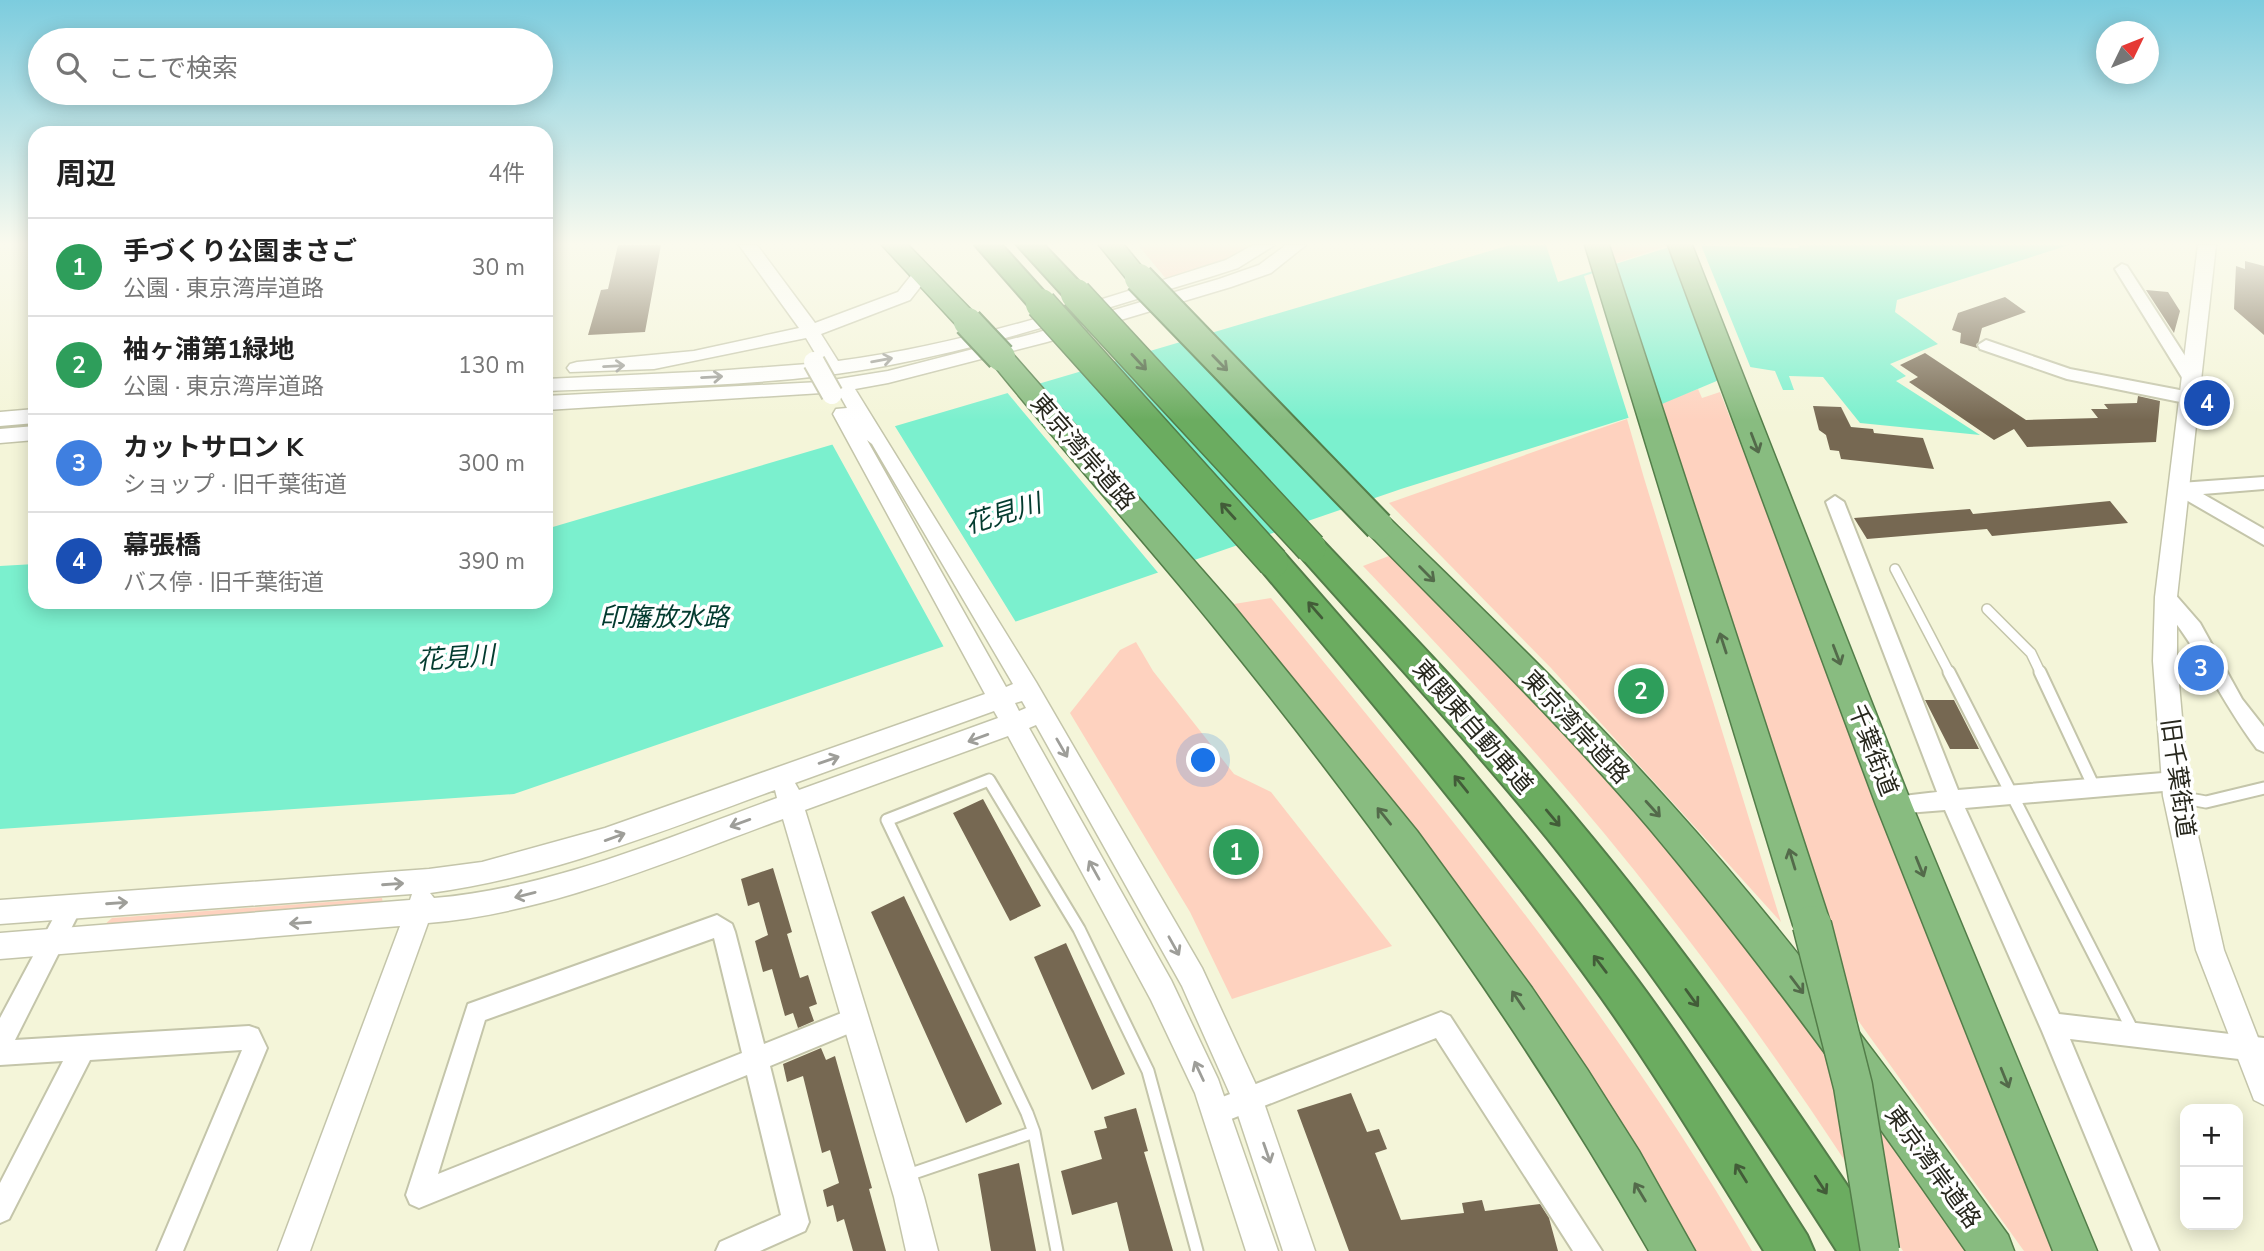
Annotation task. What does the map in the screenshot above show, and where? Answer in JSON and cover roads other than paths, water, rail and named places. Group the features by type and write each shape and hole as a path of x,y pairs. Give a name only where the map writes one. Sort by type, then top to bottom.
{"highway":[{"name":"東京湾岸道路","path":"951,303 1005,362 1221,613 1399,834 1472,931 1559,1060 1674,1251"},
{"name":"東関東自動車道","path":"1040,303 1273,562 1467,790 1617,986 1700,1107 1791,1251"},
{"name":"東関東自動車道","path":"1085,303 1482,734 1645,935 1782,1123 1864,1251"},
{"name":"東京湾岸道路","path":"1164,303 1379,526 1566,713 1661,817 1767,946 1907,1130 1992,1251"},
{"path":"1615,303 1833,993 1861,1120 1880,1251"},
{"name":"千葉街道","path":"1702,303 1894,805 2075,1251"}],"street":[{"path":"781,303 804,333 862,433 971,646 1161,990 1216,1112 1262,1251"},
{"path":"791,303 804,333"},
{"path":"553,370 654,363 804,333 884,303"},
{"path":"553,385 790,373 886,360 958,343 1097,303"},
{"path":"553,403 820,388 888,377 1040,338 1156,303"},
{"path":"2142,303 2191,389"},
{"name":"旧千葉街道","path":"2201,303 2166,597 2165,661 2175,789 2210,950 2255,1049 2264,1090"},
{"path":"1986,345 2067,374 2191,389"},
{"path":"553,417 841,396 1005,362"},
{"path":"0,419 28,417"},
{"path":"862,433 879,439 1028,689 1192,977 1248,1100 1299,1251"},
{"path":"0,436 28,434"},
{"path":"2180,489 2264,483"},
{"path":"2180,489 2264,538"},
{"path":"1835,502 1951,800 2052,1025 2146,1251"},
{"path":"2166,597 2193,628 2235,705 2264,743"},
{"path":"0,912 429,881 482,874 605,840 1028,689"},
{"path":"0,946 419,914 476,907 609,871 1041,713"},
{"path":"782,776 922,1251"},
{"path":"1894,805 2094,788 2175,789"},
{"path":"294,1251 429,881"},
{"path":"0,1043 71,907"},
{"path":"729,1251 796,1222 758,1060 724,932 717,926 476,1012 419,1195 758,1060 854,1020"},
{"path":"1216,1112 1441,1024 1588,1251"},
{"path":"2052,1025 2255,1049"},
{"path":"0,1053 249,1038 255,1048 170,1251"},
{"path":"0,1210 82,1049"}],"lane":[{"path":"1895,569 2014,794 2135,1035"},
{"path":"1987,609 2031,653 2094,788"},
{"path":"1057,1251 1034,1132 887,820 989,780 1079,929 1148,1071 1197,1251"},
{"path":"2175,789 2206,803 2264,788"},
{"path":"902,1177 1034,1132"}],"water":[{"name":"印旛放水路","path":"1312,303 1896,303 1895,312 1938,344 1890,364 1906,376 1896,381 1980,435 1860,423 1823,377 1789,376 1794,390 1783,390 1775,371 1750,367 1631,417 1401,489 514,794 0,829 0,566 28,564 28,609 553,609 553,527"}],"place":[{"name":"幕張橋","path":"2207,403"},
{"name":"カットサロン K","path":"2201,668"},
{"name":"袖ヶ浦第1緑地","path":"1641,691"},
{"name":"手づくり公園まさご","path":"1236,852"}],"water label":[{"name":"花見川","path":"1003,514"},
{"name":"花見川","path":"456,658"}]}
